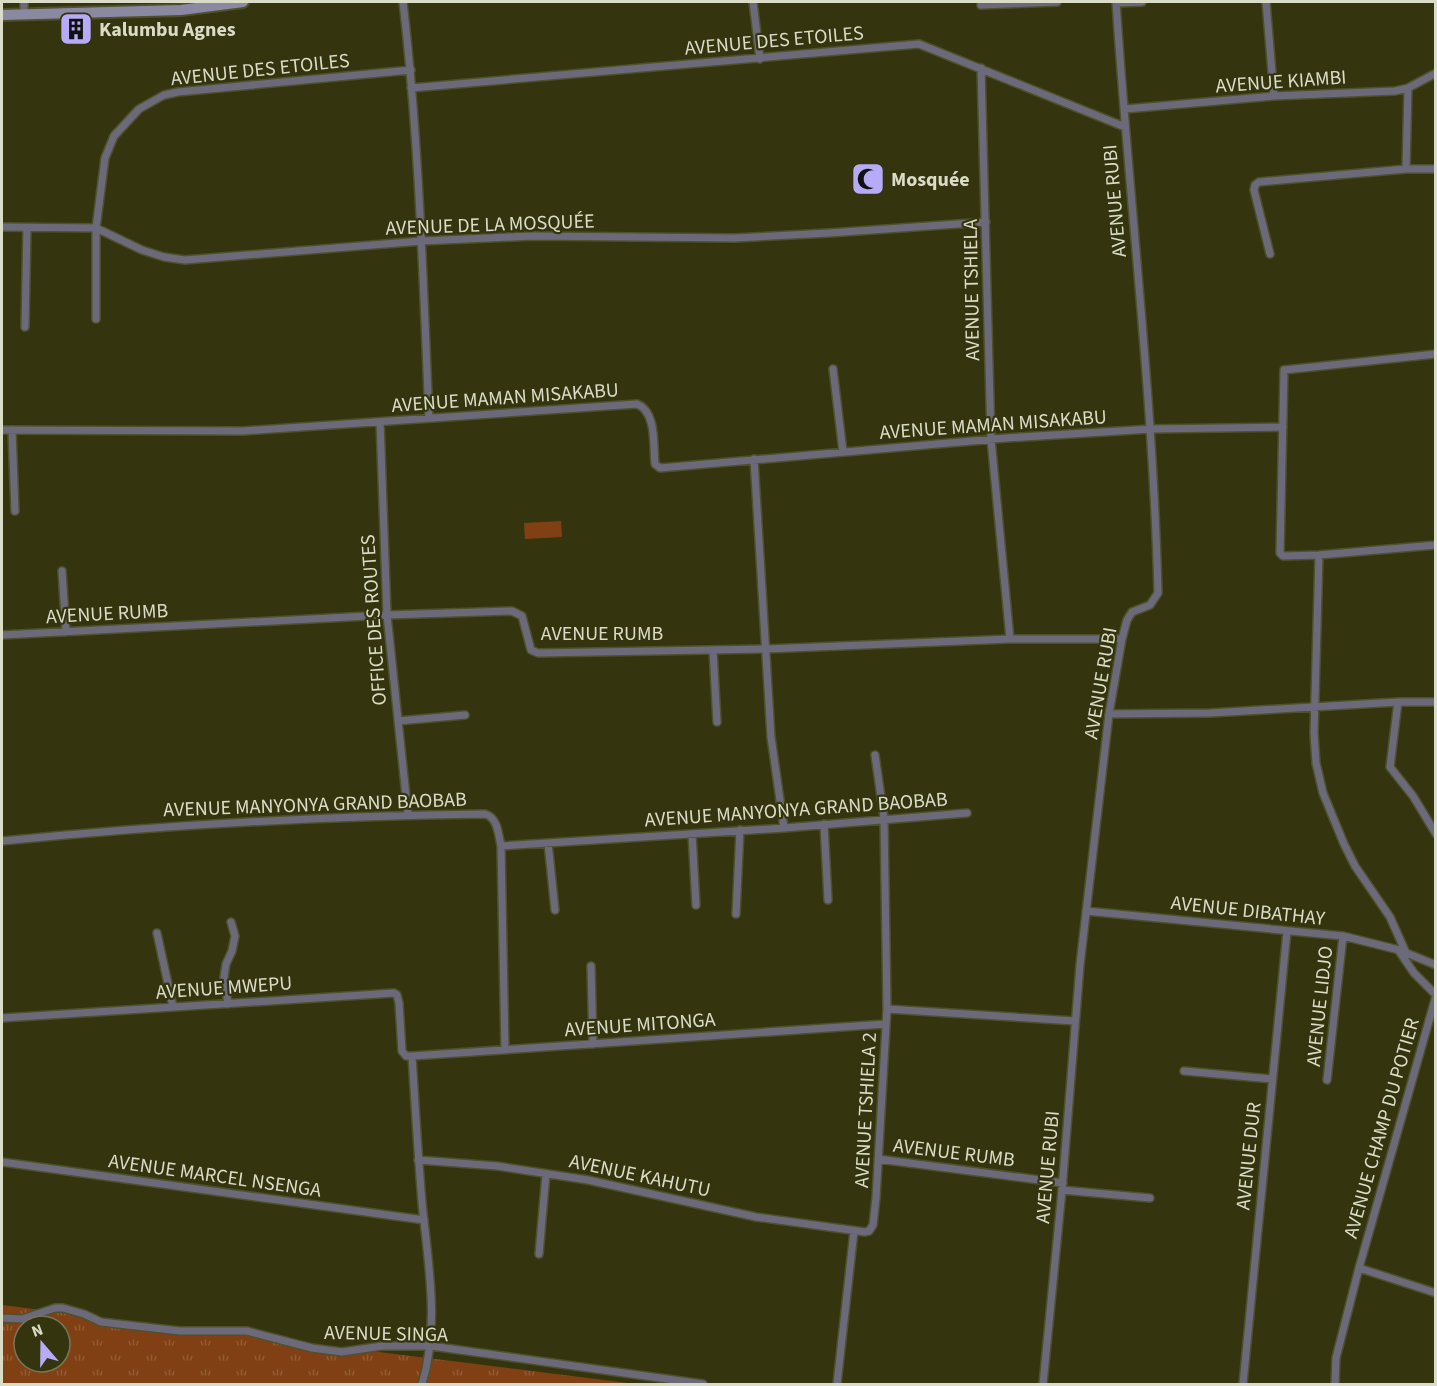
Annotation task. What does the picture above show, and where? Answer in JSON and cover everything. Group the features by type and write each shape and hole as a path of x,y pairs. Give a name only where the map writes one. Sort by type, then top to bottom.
{"main road":[{"path":"2,15 181,10 243,2"}],"street":[{"path":"24,2 24,14"},
{"path":"403,2 411,70 422,241 429,418"},
{"path":"753,2 760,59"},
{"path":"981,5 1057,2"},
{"path":"1116,2 1142,2"},
{"name":"AVENUE RUBI","path":"1042,1384 1086,911 1109,714 1122,639 1132,612 1150,605 1158,593 1151,429 1116,2"},
{"path":"1266,2 1274,96"},
{"name":"AVENUE DES ETOILES","path":"411,88 919,44 1125,127"},
{"name":"AVENUE TSHIELA","path":"981,68 991,439 1010,639"},
{"name":"AVENUE DES ETOILES","path":"96,319 96,228 102,169 110,144 123,125 151,101 164,94 178,92 411,70"},
{"name":"AVENUE KIAMBI","path":"1125,109 1274,96 1395,91 1408,88 1436,74"},
{"path":"1406,169 1408,88"},
{"path":"1269,254 1254,190 1255,185 1259,182 1406,169 1436,169"},
{"name":"AVENUE DE LA MOSQUÉE","path":"2,227 96,228 142,250 164,257 185,260 422,241 533,236 735,238 986,222"},
{"path":"25,327 27,228"},
{"path":"1436,354 1286,368 1283,373 1280,554 1283,556 1318,555 1436,545"},
{"path":"833,369 843,452"},
{"name":"AVENUE MAMAN MISAKABU","path":"2,430 243,431 637,404 644,407 650,416 655,464 658,467 991,439 1151,429 1283,427"},
{"name":"OFFICE DES ROUTES","path":"380,422 387,615 408,815"},
{"path":"12,430 15,511"},
{"path":"753,459 771,737 784,828"},
{"path":"1318,555 1314,733 1316,763 1323,794 1349,854 1390,917 1402,952 1414,973 1436,995"},
{"path":"62,571 66,632"},
{"name":"AVENUE RUMB","path":"2,635 387,615 516,612 524,619 531,650 538,653 766,649 1010,639 1122,639"},
{"path":"712,650 717,722"},
{"path":"1398,702 1390,767 1413,796 1436,834"},
{"path":"1109,714 1210,713 1398,702 1436,702"},
{"path":"398,721 465,715"},
{"name":"AVENUE TSHIELA 2","path":"854,1231 867,1232 872,1227 887,1009 884,818 875,755"},
{"name":"AVENUE MANYONYA GRAND BAOBAB","path":"2,841 162,826 408,815 485,814 495,821 501,846 784,828 967,813"},
{"path":"824,824 828,900"},
{"path":"736,914 740,830"},
{"path":"692,834 696,905"},
{"path":"548,843 555,910"},
{"path":"501,846 505,1050"},
{"name":"AVENUE DIBATHAY","path":"1086,911 1343,936 1436,964"},
{"path":"228,1004 224,977 235,936 231,922"},
{"name":"AVENUE DUR","path":"1243,1384 1287,931"},
{"path":"157,933 172,1007"},
{"name":"AVENUE LIDJO","path":"1328,1080 1343,936"},
{"path":"591,966 593,1044"},
{"name":"AVENUE MWEPU","path":"2,1018 394,993 398,998 401,1047 404,1054 412,1056"},
{"name":"AVENUE CHAMP DU POTIER","path":"1335,1384 1336,1358 1359,1268 1436,995"},
{"path":"887,1009 1075,1021"},
{"name":"AVENUE MITONGA","path":"412,1056 886,1024"},
{"path":"412,1056 418,1160 430,1291 431,1346 422,1384"},
{"path":"1184,1071 1272,1080"},
{"name":"AVENUE RUMB","path":"878,1159 1062,1186"},
{"name":"AVENUE KAHUTU","path":"418,1160 497,1166 588,1180 756,1216 854,1231"},
{"name":"AVENUE MARCEL NSENGA","path":"2,1162 424,1220"},
{"path":"539,1254 546,1174"},
{"path":"1062,1186 1150,1198"},
{"path":"837,1384 854,1231"},
{"name":"AVENUE CHAMP DU POTIER","path":"1359,1268 1436,1293"},
{"name":"AVENUE SINGA","path":"2,1318 22,1319 55,1308 63,1308 101,1322 180,1331 247,1331 312,1348 342,1352 382,1346 431,1346 665,1382 703,1384"}],"green space":[{"path":"561,521 562,537 525,539 524,523"},
{"path":"2,1305 636,1384 2,1384"}],"place":[{"name":"Kalumbu Agnes","path":"76,29"},
{"name":"Mosquée","path":"868,179"}]}
